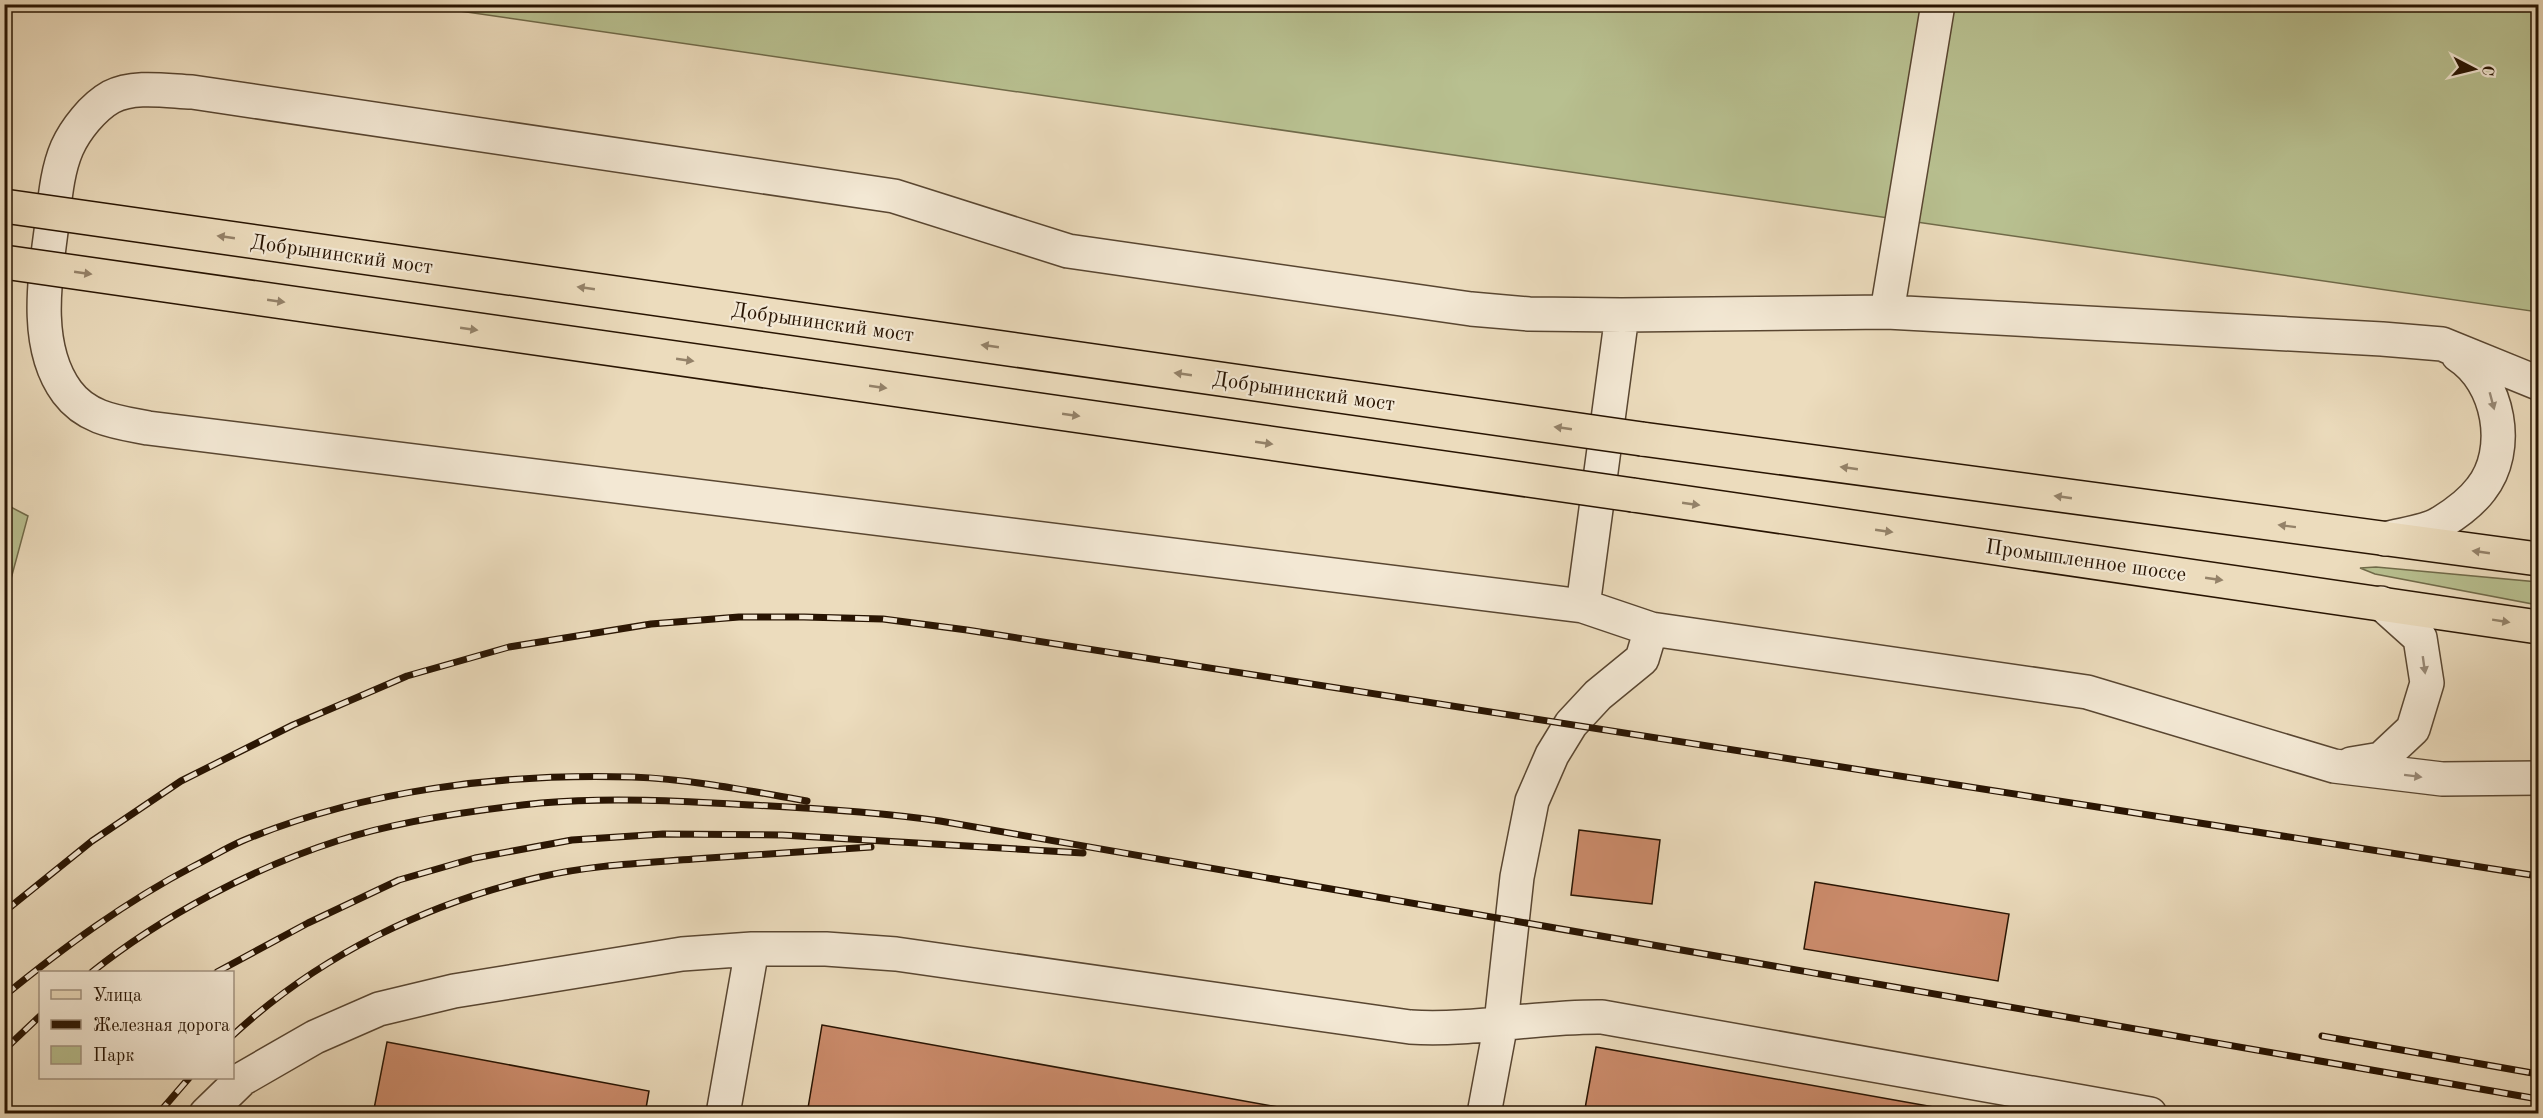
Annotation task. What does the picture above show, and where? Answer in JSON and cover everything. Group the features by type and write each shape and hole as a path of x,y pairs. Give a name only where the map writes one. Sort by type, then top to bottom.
{"main road":[{"name":"Добрынинский мост","path":"4,206 1642,439 2385,539"},
{"name":"Промышленное шоссе","path":"4,262 2538,627"},
{"path":"2385,539 2538,560"}],"street":[{"path":"1887,312 1938,4"},
{"path":"2538,383 2442,344 1887,312 1622,315 1529,314 1471,309 1068,251 894,196 192,92 146,90 111,97 84,120 67,148 56,190 44,285 51,359 67,392 88,413 112,422 1582,606 1651,628 2087,692 2334,766 2442,779 2538,778"},
{"path":"1582,606 1622,315"},
{"path":"2385,539 2441,524 2481,489 2496,458 2498,423 2490,393 2473,364 2442,344"},
{"path":"2334,766 2381,759 2413,729 2427,683 2420,638 2381,603"},
{"path":"1484,1113 1501,1023 1517,877 1532,801 1552,755 1571,724 1598,695 1642,659 1651,628"},
{"path":"723,1113 752,949"},
{"path":"206,1113 242,1079 315,1037 379,1009 454,991 682,954 752,949 826,949 896,954 1410,1027 1449,1029 1565,1016 1602,1017 2150,1113"}],"green space":[{"path":"418,5 2538,5 2538,312"},
{"path":"5,504 28,516 5,601"},
{"path":"2376,567 2538,582 2538,605 2375,574 2360,568"}],"building":[{"path":"1579,830 1660,840 1652,904 1571,895"},
{"path":"1815,882 2009,914 1998,981 1804,949"},
{"path":"822,1025 1317,1114 807,1114"},
{"path":"387,1042 649,1091 645,1114 373,1114"},
{"path":"1596,1047 1973,1114 1584,1114"}],"railway":[{"path":"4,912 92,841 181,781 293,725 407,676 509,647 651,624 739,617 883,619 967,630 2538,876"},
{"path":"4,996 96,926 168,880 224,850 288,823 384,797 483,782 533,778 632,777 720,786 807,801"},
{"path":"93,971 148,932 210,895 275,864 364,833 439,817 541,803 619,800 698,802 845,811 940,821 2538,1099"},
{"path":"219,971 308,923 399,880 475,858 572,840 663,834 782,835 1083,853"},
{"path":"234,1034 265,1007 337,957 416,918 498,888 559,873 598,867 871,847"},
{"path":"4,1050 39,1017"},
{"path":"2322,1036 2538,1074"},
{"path":"158,1114 188,1079"}]}
